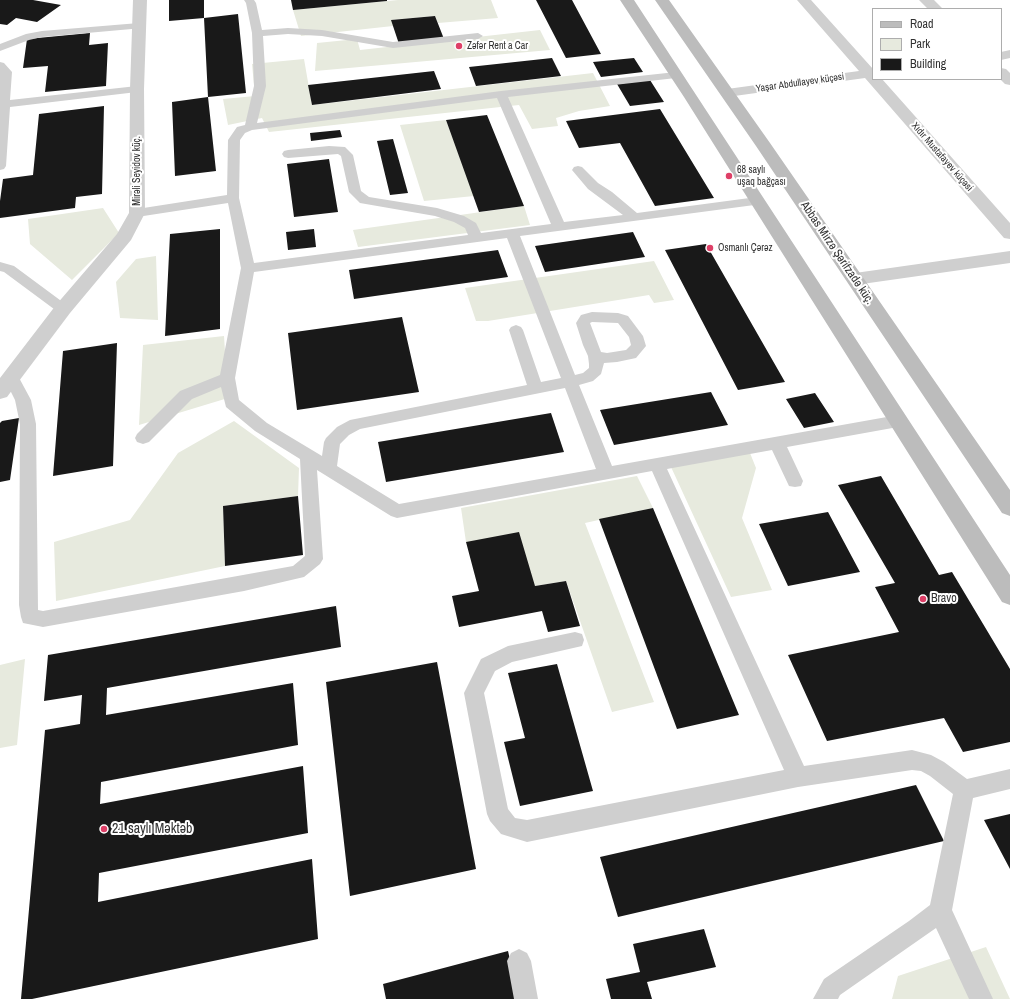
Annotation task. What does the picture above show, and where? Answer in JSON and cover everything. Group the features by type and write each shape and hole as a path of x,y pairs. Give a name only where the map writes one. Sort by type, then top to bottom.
{"main road":[{"path":"627,0 676,75 709,95"},
{"name":"Abbas Mirzə Şərifzadə küç.","path":"662,0 709,95 757,201 1010,595"},
{"name":"Abbas Mirzə Şərifzadə küç.","path":"709,95 855,279 1009,502"}],"street":[{"name":"Mirəli Seyidov küç.","path":"0,392 63,309 125,236 137,213 137,89 140,0"},
{"name":"Xıdır Mustafayev küçəsi","path":"804,0 872,76"},
{"path":"926,0 935,8"},
{"path":"1002,73 1010,81"},
{"name":"Yaşar Abdullayev küçəsi","path":"709,95 872,76"},
{"name":"Xıdır Mustafayev küçəsi","path":"875,80 1010,234"},
{"path":"855,279 1010,258"}],"lane":[{"path":"249,0 252,3 257,33 260,86 250,127"},
{"path":"0,48 26,37 42,34 139,26"},
{"path":"257,33 288,31 322,33 393,45 478,36"},
{"path":"0,64 6,72 0,166"},
{"path":"676,75 501,94 250,127 241,130 234,140 233,198 248,268 227,378 232,403 261,427 397,511 898,421"},
{"path":"4,104 137,89"},
{"path":"501,94 559,227"},
{"path":"288,154 341,150 347,155 355,192 365,200 437,212 459,219 471,226 476,238"},
{"path":"578,170 593,186 607,195 634,217"},
{"path":"137,213 233,198"},
{"path":"248,268 757,201"},
{"path":"512,234 606,473"},
{"path":"0,266 8,269 63,309"},
{"path":"516,330 536,389"},
{"path":"328,468 332,442 343,431 356,424 536,389 588,377 596,370 596,356"},
{"path":"12,378 23,400 28,424 28,605 30,617 51,617 298,572 314,559 308,456"},
{"path":"143,438 186,395 227,378"},
{"path":"777,443 795,481"},
{"path":"657,464 798,777"},
{"path":"575,640 508,654 488,665 474,693 498,814 509,827 527,832 798,777 912,760 924,762 964,790 1010,779"},
{"path":"964,790 940,911 981,999"},
{"path":"825,999 832,987 918,929 940,911"},
{"path":"519,961 526,999"}],"green space":[{"path":"398,0 491,0 498,18 438,23 435,16 392,20 393,26 301,36 293,10"},
{"path":"540,30 550,50 315,71 317,43 357,39 360,50"},
{"path":"304,59 312,105 593,73 610,106 579,111 556,118 558,126 532,129 519,105 269,132 262,118 228,125 223,99 255,96 252,64"},
{"path":"446,120 474,196 424,201 400,125"},
{"path":"524,206 530,225 358,247 353,230"},
{"path":"103,208 119,233 72,280 30,244 28,219"},
{"path":"156,256 158,320 120,318 116,282 136,259"},
{"path":"654,261 674,300 654,303 649,295 488,321 476,321 465,288"},
{"path":"224,336 228,398 139,425 143,345"},
{"path":"234,421 299,468 298,496 223,506 225,566 56,601 54,542 130,520 178,453"},
{"path":"750,453 756,468 742,518 772,590 731,597 671,467"},
{"path":"637,476 653,508 585,523 654,702 612,712 566,581 535,586 466,542 461,508"},
{"path":"25,659 17,745 0,748 0,665"},
{"path":"986,947 1010,999 892,999 898,976"}],"building":[{"path":"0,0 33,0 61,5 37,22 16,18 7,25 0,24"},
{"path":"169,0 204,0 204,18 169,21"},
{"path":"291,0 387,0 387,1 293,10"},
{"path":"536,0 572,0 601,54 566,58"},
{"path":"238,14 246,93 208,97 204,18"},
{"path":"435,16 444,39 399,44 391,20"},
{"path":"90,33 89,45 108,43 106,86 45,92 48,66 23,68 27,39"},
{"path":"552,58 561,76 476,86 469,67"},
{"path":"634,58 643,72 601,77 593,62"},
{"path":"434,71 441,89 312,105 308,85"},
{"path":"650,80 664,102 630,106 617,84"},
{"path":"208,97 216,171 175,176 172,102"},
{"path":"104,106 102,194 76,197 75,208 0,218 0,201 3,179 33,175 39,114"},
{"path":"660,109 714,198 655,206 620,143 579,148 566,121"},
{"path":"487,115 524,206 479,212 446,120"},
{"path":"340,130 342,137 311,141 310,133"},
{"path":"393,139 408,193 390,195 377,141"},
{"path":"329,159 338,212 294,217 287,164"},
{"path":"220,229 220,329 165,336 170,234"},
{"path":"314,229 316,247 288,250 286,232"},
{"path":"633,232 645,257 545,272 535,246"},
{"path":"706,244 785,382 738,390 665,250"},
{"path":"498,250 508,277 354,299 349,270"},
{"path":"402,317 419,392 297,410 288,333"},
{"path":"117,343 113,466 53,476 63,351"},
{"path":"711,392 728,425 614,445 600,410"},
{"path":"815,393 834,422 804,428 786,399"},
{"path":"551,413 564,452 386,482 378,442"},
{"path":"19,418 10,480 0,482 0,423 2,421"},
{"path":"881,476 939,575 952,572 1010,669 1010,742 963,752 944,718 827,741 788,655 899,632 875,587 895,583 838,485"},
{"path":"298,496 303,555 225,566 223,506"},
{"path":"653,508 739,715 677,729 599,519"},
{"path":"828,512 860,572 788,586 759,524"},
{"path":"519,532 535,586 566,581 580,626 548,632 542,611 459,627 452,596 479,591 466,542"},
{"path":"336,606 341,647 107,688 106,715 293,683 298,745 101,782 100,804 303,766 308,833 99,873 98,902 312,859 318,939 32,999 21,999 45,730 80,724 82,695 44,701 48,655"},
{"path":"437,662 476,869 350,896 326,682"},
{"path":"557,664 593,791 520,806 504,742 525,738 508,673"},
{"path":"916,785 944,841 618,917 600,857"},
{"path":"1010,814 1010,869 984,820"},
{"path":"704,929 716,967 647,982 652,999 611,999 606,979 640,972 633,944"},
{"path":"508,951 519,999 386,999 383,984"}],"place":[{"name":"Zəfər Rent a Car","path":"459,46"},
{"name":"68 saylı uşaq bağçası","path":"729,176"},
{"name":"Osmanlı Çərəz","path":"710,248"},
{"name":"Bravo","path":"923,599"},
{"name":"21 saylı Məktəb","path":"104,829"}]}
